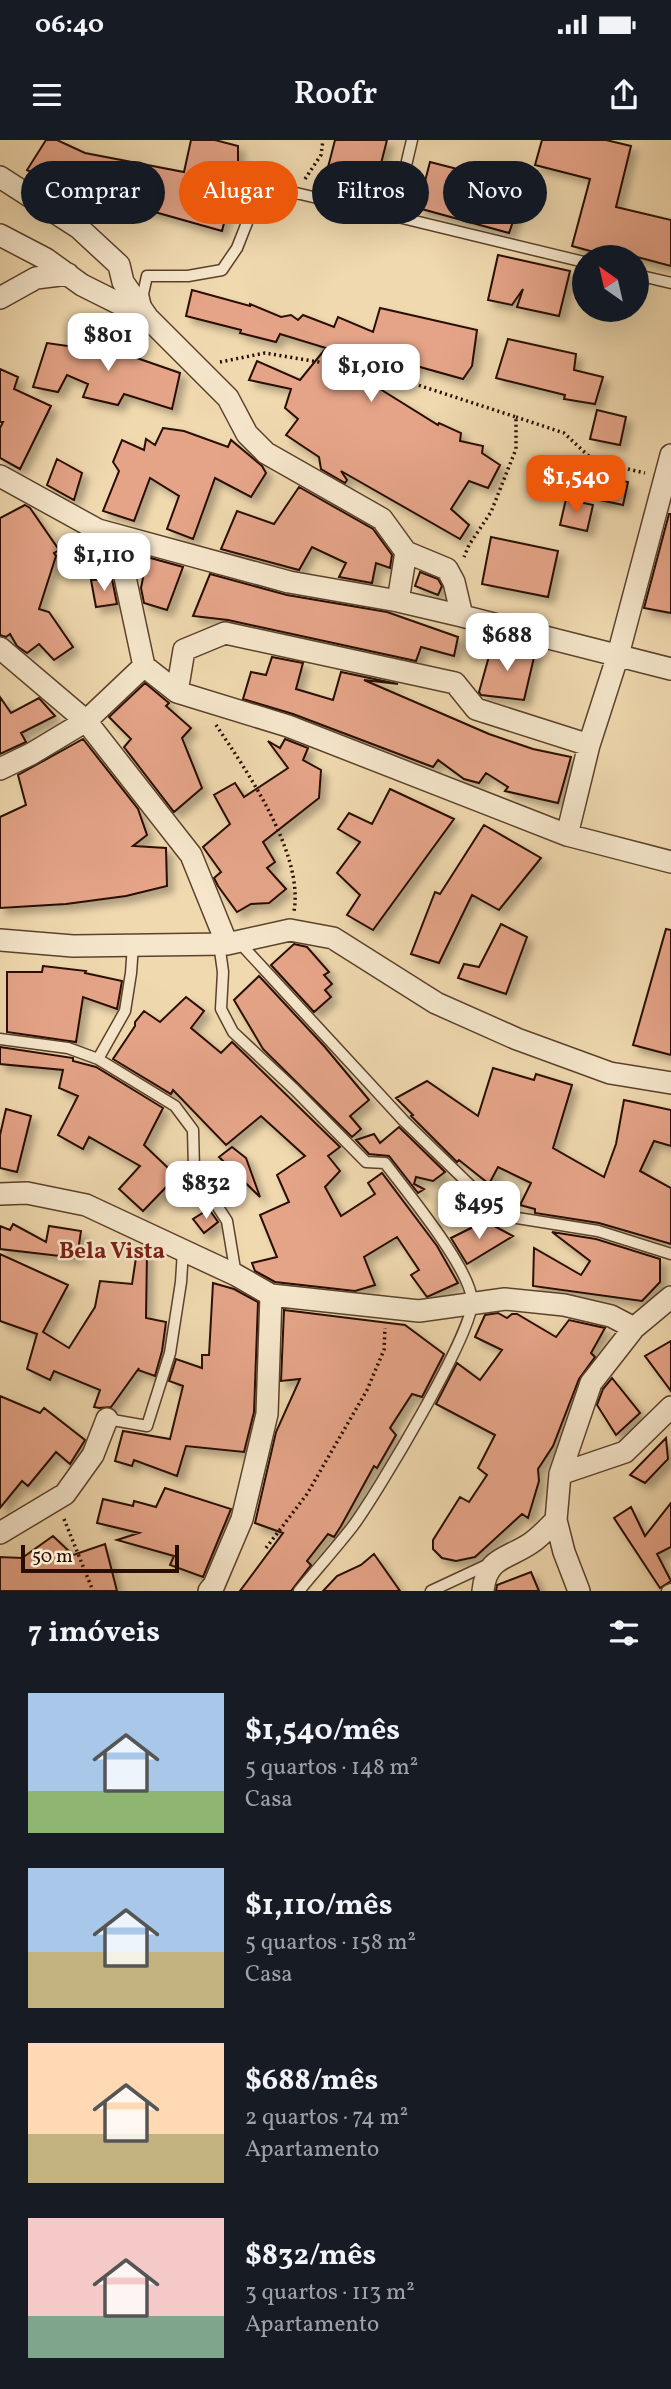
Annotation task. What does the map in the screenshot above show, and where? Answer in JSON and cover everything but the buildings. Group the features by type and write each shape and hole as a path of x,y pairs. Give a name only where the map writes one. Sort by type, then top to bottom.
{"street":[{"path":"0,177 79,228 119,265 123,282 148,318 228,398 247,434 266,453 382,519 406,552 447,569 454,582 462,616"},
{"path":"0,235 46,259 82,285 148,318"},
{"path":"0,298 36,278 68,274"},
{"path":"567,835 589,745 618,655 671,455"},
{"path":"0,476 98,530 289,582 398,601 671,669"},
{"path":"116,535 144,666 177,692 288,726 567,835 671,862"},
{"path":"398,601 406,552"},
{"path":"177,692 184,650 225,633 455,683 476,709 589,745"},
{"path":"0,648 86,721 191,855 228,943"},
{"path":"0,769 86,721 144,666"},
{"path":"0,940 73,946 228,943 290,930 333,938 436,1003 517,1039 610,1073 671,1083"},
{"path":"0,1194 27,1193 86,1205 236,1275 271,1295 419,1311 505,1299 564,1305 611,1315 634,1328"},
{"path":"209,1591 214,1586 242,1519 267,1414 271,1295"},
{"path":"579,1591 564,1552 556,1520 560,1474 591,1383 634,1328 671,1297"},
{"path":"560,1474 625,1452 671,1407"},
{"path":"0,1533 65,1494 93,1455 107,1419"},
{"path":"483,1591 484,1579 497,1560 532,1543 556,1520"}],"lane":[{"path":"407,161 412,140"},
{"path":"148,318 143,294 147,276 188,276 222,270 237,248 246,224"},
{"path":"427,224 572,259"},
{"path":"649,278 671,283"},
{"path":"228,943 476,1191 511,1217 598,1231 671,1254"},
{"path":"228,943 221,1009 233,1032 366,1162 385,1164 420,1208 465,1276 473,1302 461,1340 393,1462 354,1525 299,1591"},
{"path":"98,1059 125,1012 132,945"},
{"path":"0,1039 68,1048 98,1059 175,1106 193,1130 194,1170 227,1221 236,1275"},
{"path":"107,1419 147,1426 170,1353 183,1251"},
{"path":"431,1591 497,1560"}],"path":[{"path":"298,189 321,155 323,140"},
{"path":"198,366 265,353 377,372 564,433 594,461 665,478"},
{"path":"454,582 469,545 491,512 516,449 516,417"},
{"path":"215,724 240,761 277,828 288,855 294,877 296,902 290,930"},
{"path":"266,1548 307,1494 367,1390 384,1350 386,1307"},
{"path":"40,1509 63,1518 93,1591"}],"district":[{"name":"Bela Vista","path":"112,1252"}]}
